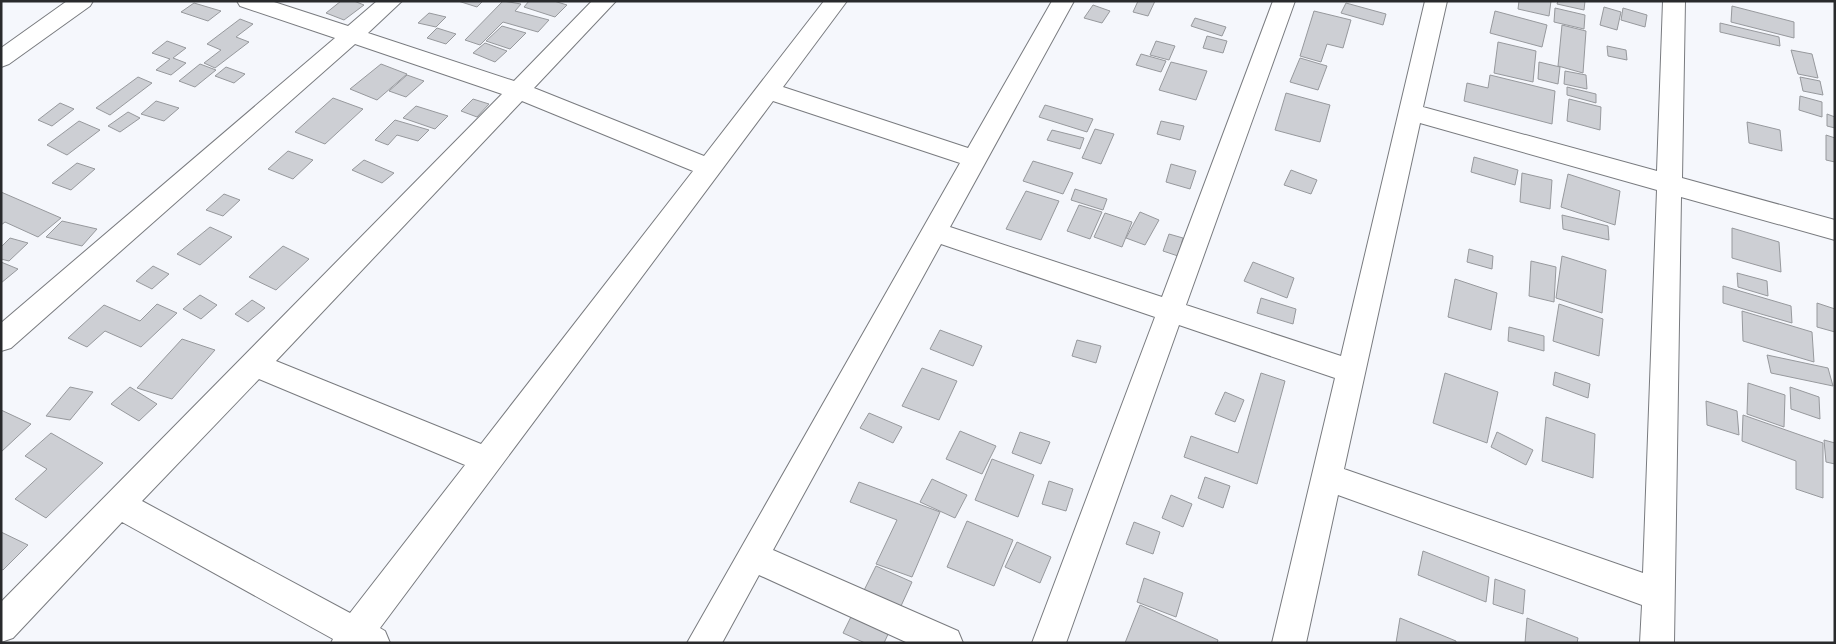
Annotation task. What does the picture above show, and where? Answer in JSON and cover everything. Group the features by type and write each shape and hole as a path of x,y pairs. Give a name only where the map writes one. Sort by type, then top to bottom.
{"street":[{"path":"1,59 82,1"},
{"path":"248,1 518,91 709,168"},
{"path":"1,340 391,1"},
{"path":"1,626 256,365 605,1"},
{"path":"120,505 359,640 487,460 836,1"},
{"path":"704,643 1063,1"},
{"path":"1049,643 1284,1"},
{"path":"1288,643 1436,1"},
{"path":"1657,643 1674,1"},
{"path":"768,91 975,159"},
{"path":"1411,112 1835,230"},
{"path":"934,232 1351,371"},
{"path":"256,365 487,460"},
{"path":"1326,477 1659,595"},
{"path":"752,556 946,643"}],"building":[{"path":"341,1 354,1 364,5 344,20 326,13"},
{"path":"458,1 483,1 477,7"},
{"path":"503,1 521,4 515,11 549,20 538,32 503,22 480,45 465,40"},
{"path":"529,1 554,1 567,5 555,17 524,7"},
{"path":"1138,1 1155,1 1148,16 1133,12"},
{"path":"1519,1 1551,1 1549,16 1518,9"},
{"path":"1558,1 1585,1 1584,10 1557,4"},
{"path":"194,3 221,11 208,21 181,12"},
{"path":"1346,3 1386,14 1383,25 1341,13"},
{"path":"1093,5 1110,11 1102,23 1084,18"},
{"path":"1732,6 1794,22 1794,38 1731,22"},
{"path":"1604,7 1621,12 1617,30 1600,25"},
{"path":"1555,8 1585,15 1584,29 1554,22"},
{"path":"1623,8 1647,15 1645,27 1621,20"},
{"path":"1314,11 1351,20 1343,48 1327,44 1321,62 1300,56"},
{"path":"1495,11 1547,25 1542,47 1490,33"},
{"path":"429,13 446,17 436,27 418,23"},
{"path":"1195,18 1226,27 1222,36 1191,26"},
{"path":"240,19 253,24 236,37 249,42 215,68 204,63 221,50 207,44"},
{"path":"1720,23 1779,37 1780,46 1720,32"},
{"path":"1562,25 1586,31 1583,73 1558,66"},
{"path":"502,26 526,33 510,49 486,41"},
{"path":"437,28 456,34 446,44 427,38"},
{"path":"1207,36 1227,41 1223,53 1203,48"},
{"path":"167,41 186,48 173,58 186,63 171,75 156,70 170,59 152,53"},
{"path":"1156,41 1175,46 1169,60 1150,55"},
{"path":"1498,42 1536,51 1533,82 1494,73"},
{"path":"485,43 507,51 495,62 473,53"},
{"path":"1607,46 1626,50 1627,60 1608,56"},
{"path":"1791,50 1812,54 1818,78 1798,74"},
{"path":"1141,54 1166,61 1161,72 1136,65"},
{"path":"1300,58 1327,66 1318,90 1290,82"},
{"path":"1171,62 1207,71 1196,100 1159,90"},
{"path":"1539,62 1560,67 1558,84 1538,79"},
{"path":"200,64 216,70 195,87 179,81"},
{"path":"381,64 407,74 377,100 350,89"},
{"path":"226,67 245,74 234,83 215,76"},
{"path":"1565,71 1586,75 1587,89 1564,84"},
{"path":"407,75 424,81 406,97 389,91"},
{"path":"1490,75 1555,91 1552,124 1464,101 1467,83 1488,88"},
{"path":"138,77 152,83 110,115 96,108"},
{"path":"1800,77 1820,81 1823,95 1803,91"},
{"path":"1567,87 1596,94 1596,103 1567,95"},
{"path":"1286,93 1330,105 1320,142 1275,130"},
{"path":"1800,96 1822,102 1822,117 1799,110"},
{"path":"333,98 363,109 325,144 295,132"},
{"path":"473,99 489,104 477,117 461,111"},
{"path":"1569,99 1601,107 1600,130 1567,121"},
{"path":"156,101 179,108 164,121 141,114"},
{"path":"60,103 74,109 52,126 38,120"},
{"path":"1045,105 1093,119 1087,132 1039,117"},
{"path":"416,106 448,116 435,129 403,118"},
{"path":"128,112 140,118 120,132 108,126"},
{"path":"1827,114 1835,117 1835,128 1827,126"},
{"path":"395,120 429,130 418,141 397,135 388,145 375,140"},
{"path":"79,121 100,130 67,155 47,145"},
{"path":"1161,121 1184,126 1180,140 1157,134"},
{"path":"1747,122 1780,130 1782,151 1749,143"},
{"path":"1095,129 1114,134 1101,164 1082,158"},
{"path":"1052,130 1084,138 1080,149 1047,140"},
{"path":"1826,135 1835,138 1835,162 1826,160"},
{"path":"288,151 313,160 293,179 268,169"},
{"path":"1474,157 1518,170 1515,185 1471,172"},
{"path":"364,160 394,173 382,183 352,170"},
{"path":"1033,161 1073,173 1063,194 1023,181"},
{"path":"77,163 95,169 71,190 52,183"},
{"path":"1171,164 1196,171 1190,189 1166,182"},
{"path":"1291,170 1317,180 1311,194 1284,185"},
{"path":"1522,173 1552,180 1550,209 1520,202"},
{"path":"1568,174 1620,191 1615,225 1561,207"},
{"path":"1075,189 1107,199 1103,210 1071,200"},
{"path":"1026,191 1059,201 1041,240 1006,229"},
{"path":"1,192 61,218 38,237 5,222 1,225"},
{"path":"224,194 240,200 223,216 206,210"},
{"path":"1079,205 1102,212 1090,239 1067,231"},
{"path":"1140,212 1159,220 1145,245 1126,238"},
{"path":"1105,213 1132,222 1122,247 1094,237"},
{"path":"1562,215 1608,226 1609,240 1563,229"},
{"path":"62,221 97,229 82,246 46,237"},
{"path":"210,227 232,237 200,265 177,254"},
{"path":"1732,228 1779,242 1781,272 1732,258"},
{"path":"1169,234 1183,238 1178,256 1163,251"},
{"path":"10,238 28,243 9,261 1,259 1,247"},
{"path":"283,246 309,259 276,290 249,277"},
{"path":"1469,249 1493,256 1492,269 1467,262"},
{"path":"1562,256 1606,270 1602,313 1556,298"},
{"path":"1531,261 1556,267 1554,302 1529,296"},
{"path":"1,262 18,269 1,283"},
{"path":"1253,262 1294,278 1287,298 1244,281"},
{"path":"153,266 169,274 152,289 136,281"},
{"path":"1737,273 1767,281 1768,296 1738,287"},
{"path":"1455,279 1497,293 1491,330 1448,317"},
{"path":"1723,286 1791,306 1792,323 1723,303"},
{"path":"200,295 217,305 201,319 183,309"},
{"path":"1261,298 1296,309 1293,324 1257,313"},
{"path":"252,300 265,308 248,322 235,314"},
{"path":"1817,303 1835,309 1835,332 1817,327"},
{"path":"157,304 177,313 141,347 105,331 87,347 68,338 104,305 140,321"},
{"path":"1559,304 1603,319 1599,356 1553,341"},
{"path":"1742,311 1812,332 1814,362 1743,341"},
{"path":"1509,327 1544,336 1544,351 1508,341"},
{"path":"940,330 982,346 973,366 930,349"},
{"path":"182,339 215,350 172,399 137,388"},
{"path":"1077,340 1101,346 1096,363 1072,356"},
{"path":"1767,355 1828,368 1833,386 1771,373"},
{"path":"922,368 957,381 939,420 902,406"},
{"path":"1555,372 1590,384 1588,398 1553,385"},
{"path":"1261,373 1285,381 1257,484 1184,457 1191,436 1238,453"},
{"path":"1445,373 1498,392 1487,443 1433,423"},
{"path":"1748,383 1785,395 1784,427 1747,414"},
{"path":"70,387 93,392 70,420 46,416"},
{"path":"130,387 157,404 139,421 111,404"},
{"path":"1790,387 1819,397 1820,419 1791,409"},
{"path":"1225,392 1244,400 1235,422 1215,414"},
{"path":"1706,401 1737,411 1739,435 1707,425"},
{"path":"1,410 31,424 1,452"},
{"path":"869,413 902,427 893,443 860,428"},
{"path":"1743,415 1823,443 1823,498 1796,489 1796,461 1742,441"},
{"path":"1546,417 1595,434 1593,478 1542,461"},
{"path":"960,431 996,446 982,474 946,459"},
{"path":"1020,432 1050,442 1041,464 1012,453"},
{"path":"1497,432 1533,450 1526,465 1491,447"},
{"path":"51,433 103,463 46,518 15,499 47,469 25,456"},
{"path":"1824,440 1835,443 1835,464 1826,462"},
{"path":"992,459 1034,475 1018,517 975,500"},
{"path":"1205,477 1230,486 1223,508 1198,498"},
{"path":"932,479 967,495 955,518 920,502"},
{"path":"1049,481 1073,489 1066,511 1042,504"},
{"path":"859,482 940,512 912,577 876,564 897,520 850,502"},
{"path":"1171,495 1192,504 1183,527 1162,518"},
{"path":"967,521 1013,540 994,586 947,567"},
{"path":"1134,522 1160,532 1153,554 1126,544"},
{"path":"1,532 28,545 3,570 1,569"},
{"path":"1017,542 1051,557 1040,583 1005,567"},
{"path":"1423,551 1489,577 1486,602 1418,575"},
{"path":"876,566 912,582 884,643 865,643 843,633"},
{"path":"1144,578 1183,593 1176,617 1137,602"},
{"path":"1495,579 1525,590 1523,614 1493,604"},
{"path":"1140,605 1218,640 1217,643 1125,643"},
{"path":"1400,618 1456,641 1456,643 1396,643"},
{"path":"1527,618 1578,638 1577,643 1525,643"}]}
